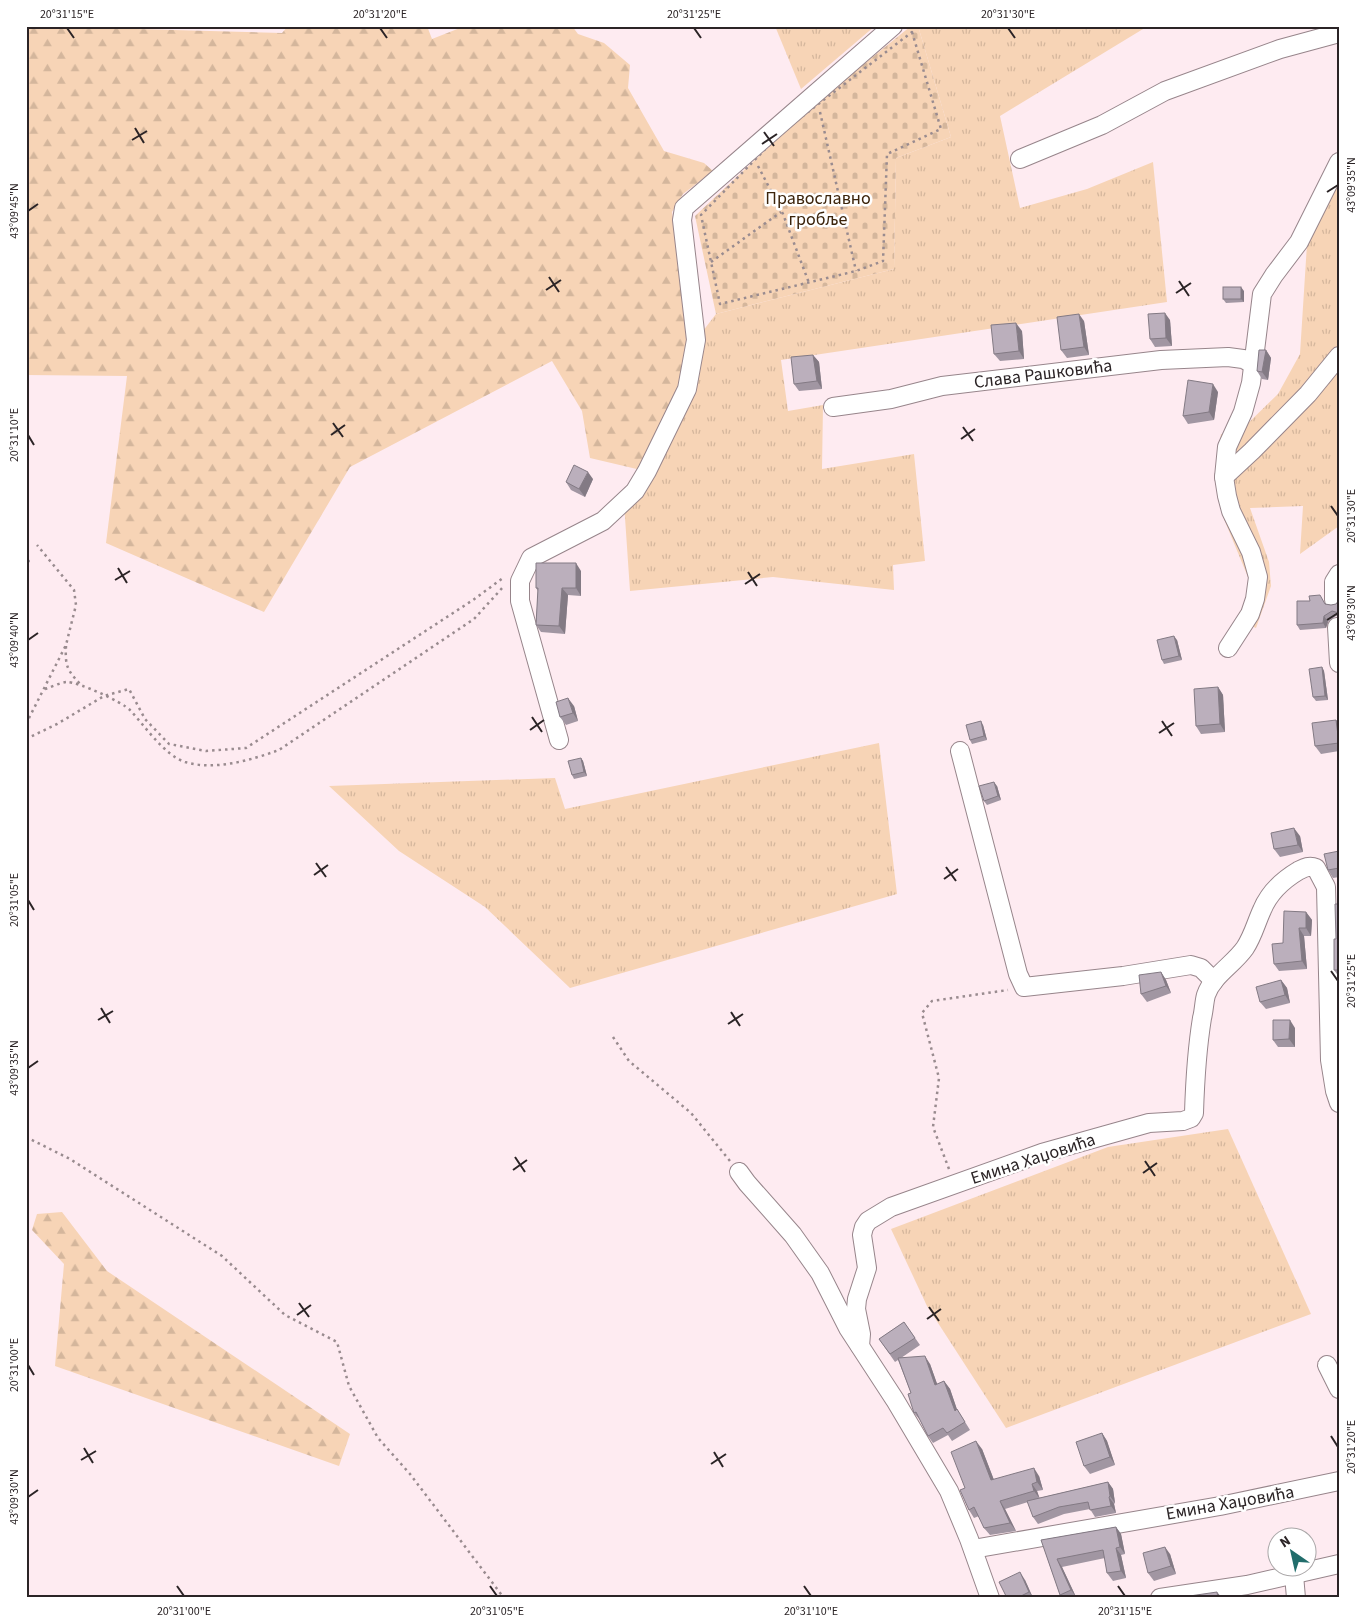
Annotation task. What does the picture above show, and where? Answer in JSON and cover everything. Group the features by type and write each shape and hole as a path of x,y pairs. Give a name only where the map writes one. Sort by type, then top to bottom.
{"street":[{"path":"559,740 520,601 520,581 531,558 603,522 635,491 647,471 687,389 696,340 682,220 684,208 893,26"},
{"path":"1020,159 1102,125 1165,92 1280,49 1339,32"},
{"path":"1228,648 1250,614 1255,599 1258,577 1251,552 1231,511 1224,477 1227,447 1245,406 1251,383 1262,294 1303,236 1339,162"},
{"path":"1224,477 1308,394 1339,356"},
{"name":"Слава Рашковића","path":"832,407 891,399 942,386 1162,360 1228,357 1243,359 1253,364"},
{"path":"1334,600 1334,582 1339,574"},
{"path":"1336,628 1339,663"},
{"path":"960,751 1018,974 1024,987 1191,966 1219,975 1235,960 1245,947 1251,937 1262,908 1281,883 1300,870 1307,867 1316,868 1326,887 1329,1051 1332,1078 1339,1103"},
{"name":"Емина Хаџовића","path":"860,1346 861,1334 856,1308 867,1268 862,1235 868,1221 891,1207 1051,1150 1149,1123 1183,1121 1191,1118 1194,1113 1199,1039 1206,995 1219,975"},
{"name":"Емина Хаџовића","path":"739,1172 793,1235 820,1273 842,1319 895,1400 942,1480 960,1518 990,1598"},
{"path":"1327,1365 1339,1389"},
{"name":"Емина Хаџовића","path":"973,1550 1220,1506 1339,1481"},
{"path":"1318,1569 1339,1564"},
{"path":"1160,1598 1186,1596 1289,1576"},
{"path":"1294,1576 1296,1598"}],"path":[{"path":"912,32 941,129 887,154 883,261 856,271 809,284 720,304 701,215 755,160 782,132 912,32"},
{"path":"815,94 856,271"},
{"path":"755,160 782,212 809,284"},
{"path":"711,262 782,212"},
{"path":"26,724 66,645 76,605 74,590 37,545"},
{"path":"26,739 57,724 104,696 129,689 145,719 169,744 206,751 246,748 473,600 509,574"},
{"path":"45,689 66,682 82,686 128,708 170,753 184,762 202,766 258,758 279,750 474,619 504,586"},
{"path":"66,645 66,663 69,672 82,686"},
{"path":"955,1184 933,1127 939,1078 922,1013 932,1001 1024,987"},
{"path":"613,1037 629,1061 691,1113 739,1172"},
{"path":"26,1137 70,1159 222,1256 285,1315 337,1342 349,1386 378,1438 410,1474 504,1598"}],"green space":[{"path":"26,26 282,33 288,26 427,26 432,39 465,26 572,26 578,34 604,43 630,65 628,88 664,151 704,163 713,171 683,194 672,212 690,340 683,382 641,470 590,458 582,411 552,361 350,467 264,612 106,543 127,376 26,375"},
{"path":"775,26 875,26 801,89"},
{"name":"Православно гробље","path":"911,26 918,26 951,137 896,158 894,269 716,314 695,216 817,102"},
{"path":"918,26 1148,26 1000,116 1020,208 1087,189 1153,162 1167,302 781,360 788,411 823,405 822,469 914,454 925,561 893,565 894,590 773,577 630,591 624,503 696,340 716,314 894,269 896,158 951,137"},
{"path":"1339,162 1339,526 1300,554 1303,506 1250,508 1269,562 1271,586 1256,628 1240,621 1250,582 1224,519 1216,467 1221,434 1236,435 1278,394 1300,354 1307,244"},
{"path":"879,743 897,894 570,988 485,907 399,851 329,786 555,778 565,809"},
{"path":"1228,1129 1311,1314 1006,1428 927,1306 891,1229 1108,1147"},
{"path":"62,1212 107,1271 350,1434 339,1466 55,1366 64,1264 32,1230 37,1214"}],"building":[{"path":"1223,287 1241,287 1241,299 1223,299"},
{"path":"1165,313 1166,338 1150,339 1148,314"},
{"path":"1079,314 1084,347 1061,350 1057,317"},
{"path":"1016,323 1019,351 994,354 991,325"},
{"path":"1259,350 1266,350 1262,372 1257,371"},
{"path":"813,355 817,381 794,384 791,357"},
{"path":"1188,380 1213,384 1209,412 1183,416"},
{"path":"574,465 588,472 579,489 566,482"},
{"path":"536,563 576,563 576,588 562,588 559,626 536,625 538,588 536,588"},
{"path":"1320,595 1325,604 1336,604 1339,600 1339,613 1332,611 1324,616 1323,623 1297,625 1297,601 1310,601 1309,596"},
{"path":"1174,636 1179,656 1162,660 1157,640"},
{"path":"1322,667 1325,696 1313,697 1309,669"},
{"path":"1218,687 1220,724 1196,726 1194,689"},
{"path":"568,698 573,713 560,717 556,702"},
{"path":"1336,720 1339,743 1315,746 1312,723"},
{"path":"981,721 984,736 970,740 966,725"},
{"path":"581,758 584,772 572,775 568,761"},
{"path":"994,782 998,796 984,801 979,786"},
{"path":"1294,828 1298,845 1274,849 1271,833"},
{"path":"1339,851 1339,868 1328,870 1324,854"},
{"path":"1335,904 1339,904 1339,970 1334,970 1334,939 1336,939"},
{"path":"1284,911 1306,912 1306,928 1299,928 1302,961 1274,964 1272,944 1283,943"},
{"path":"1161,972 1166,986 1141,994 1139,975"},
{"path":"1281,980 1285,995 1260,1002 1256,987"},
{"path":"1273,1020 1290,1020 1289,1039 1273,1040"},
{"path":"904,1322 915,1338 890,1354 879,1339"},
{"path":"925,1356 935,1385 944,1381 955,1411 957,1409 965,1422 947,1433 943,1428 928,1436 916,1412 914,1413 908,1394 911,1393 898,1358"},
{"path":"1102,1433 1110,1457 1084,1466 1076,1442"},
{"path":"976,1441 991,1480 1034,1468 1037,1482 1032,1484 1034,1491 1000,1501 1010,1523 984,1528 974,1507 969,1510 960,1490 965,1488 951,1452"},
{"path":"1108,1482 1111,1506 1090,1510 1088,1502 1059,1507 1033,1517 1027,1501"},
{"path":"1116,1527 1120,1547 1116,1548 1121,1571 1107,1573 1103,1550 1057,1559 1071,1590 1060,1595 1041,1540"},
{"path":"1165,1547 1171,1566 1148,1573 1143,1553"},
{"path":"1020,1572 1029,1592 1017,1598 1007,1598 999,1582"},
{"path":"1217,1592 1218,1598 1176,1598"}]}
